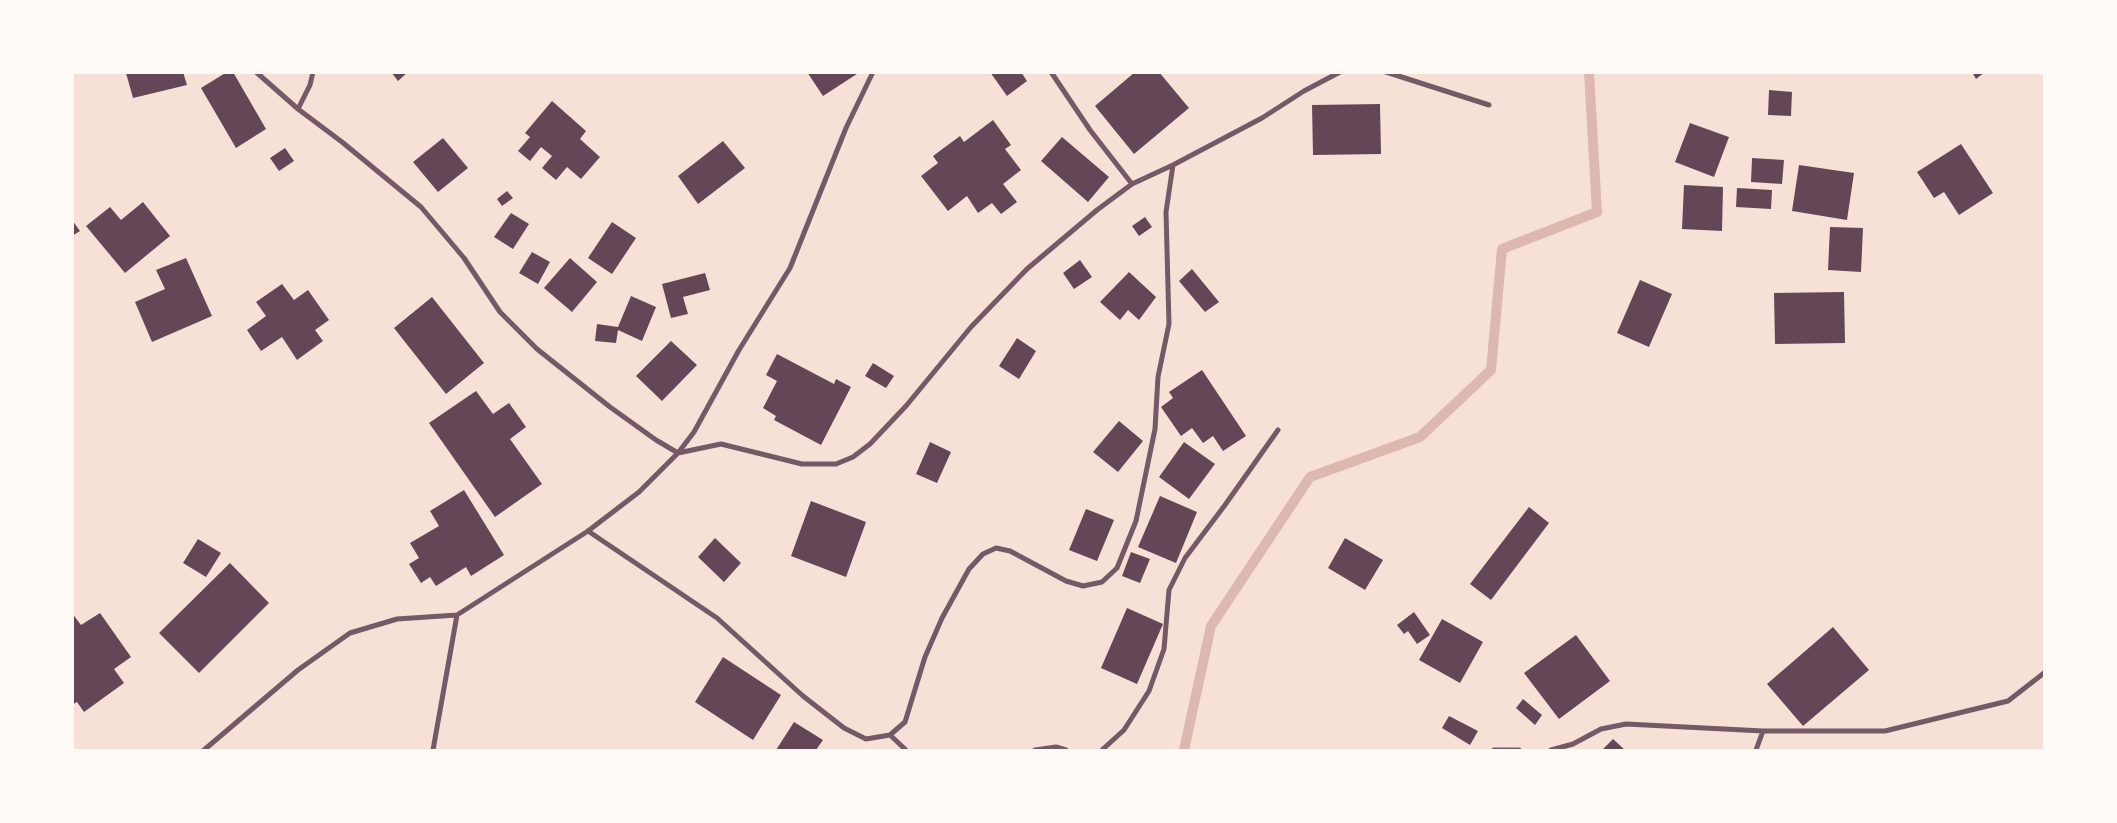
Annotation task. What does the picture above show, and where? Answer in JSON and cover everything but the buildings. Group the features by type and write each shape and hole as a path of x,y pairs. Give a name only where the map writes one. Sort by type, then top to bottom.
{"street":[{"path":"256,72 298,109 342,142 420,207 464,258 500,312 537,349 610,407 656,440 678,453 721,444 802,464 836,464 853,457 870,444 906,406 971,327 1027,269 1097,210 1132,184 1173,165 1262,118 1304,91 1340,72"},
{"path":"298,109 310,85 313,72"},
{"path":"204,750 298,670 350,634 396,619 457,615 588,531 639,492 678,453 694,432 739,350 790,268 846,128 873,72"},
{"path":"1051,72 1090,130 1132,184"},
{"path":"1386,72 1489,105"},
{"path":"588,531 717,618 823,713 844,728 866,739 890,735 905,722 925,657 942,618 969,569 983,554 996,548 1010,551 1066,580 1083,586 1102,582 1117,568 1136,521 1155,429 1158,377 1168,324 1166,212 1173,165"},
{"path":"1102,750 1124,730 1149,691 1164,650 1169,590 1185,558 1226,505 1278,430"},
{"path":"433,750 457,615"},
{"path":"1551,750 1573,744 1601,729 1626,724 1763,731 1885,731 2008,700 2044,673"},
{"path":"1756,750 1763,731"},
{"path":"890,735 906,750"},
{"path":"1035,750 1056,747 1066,750"},
{"path":"1494,750 1519,750"}],"waterway":[{"path":"1184,750 1211,626 1310,477 1420,437 1491,370 1502,249 1597,212 1589,72"}]}
